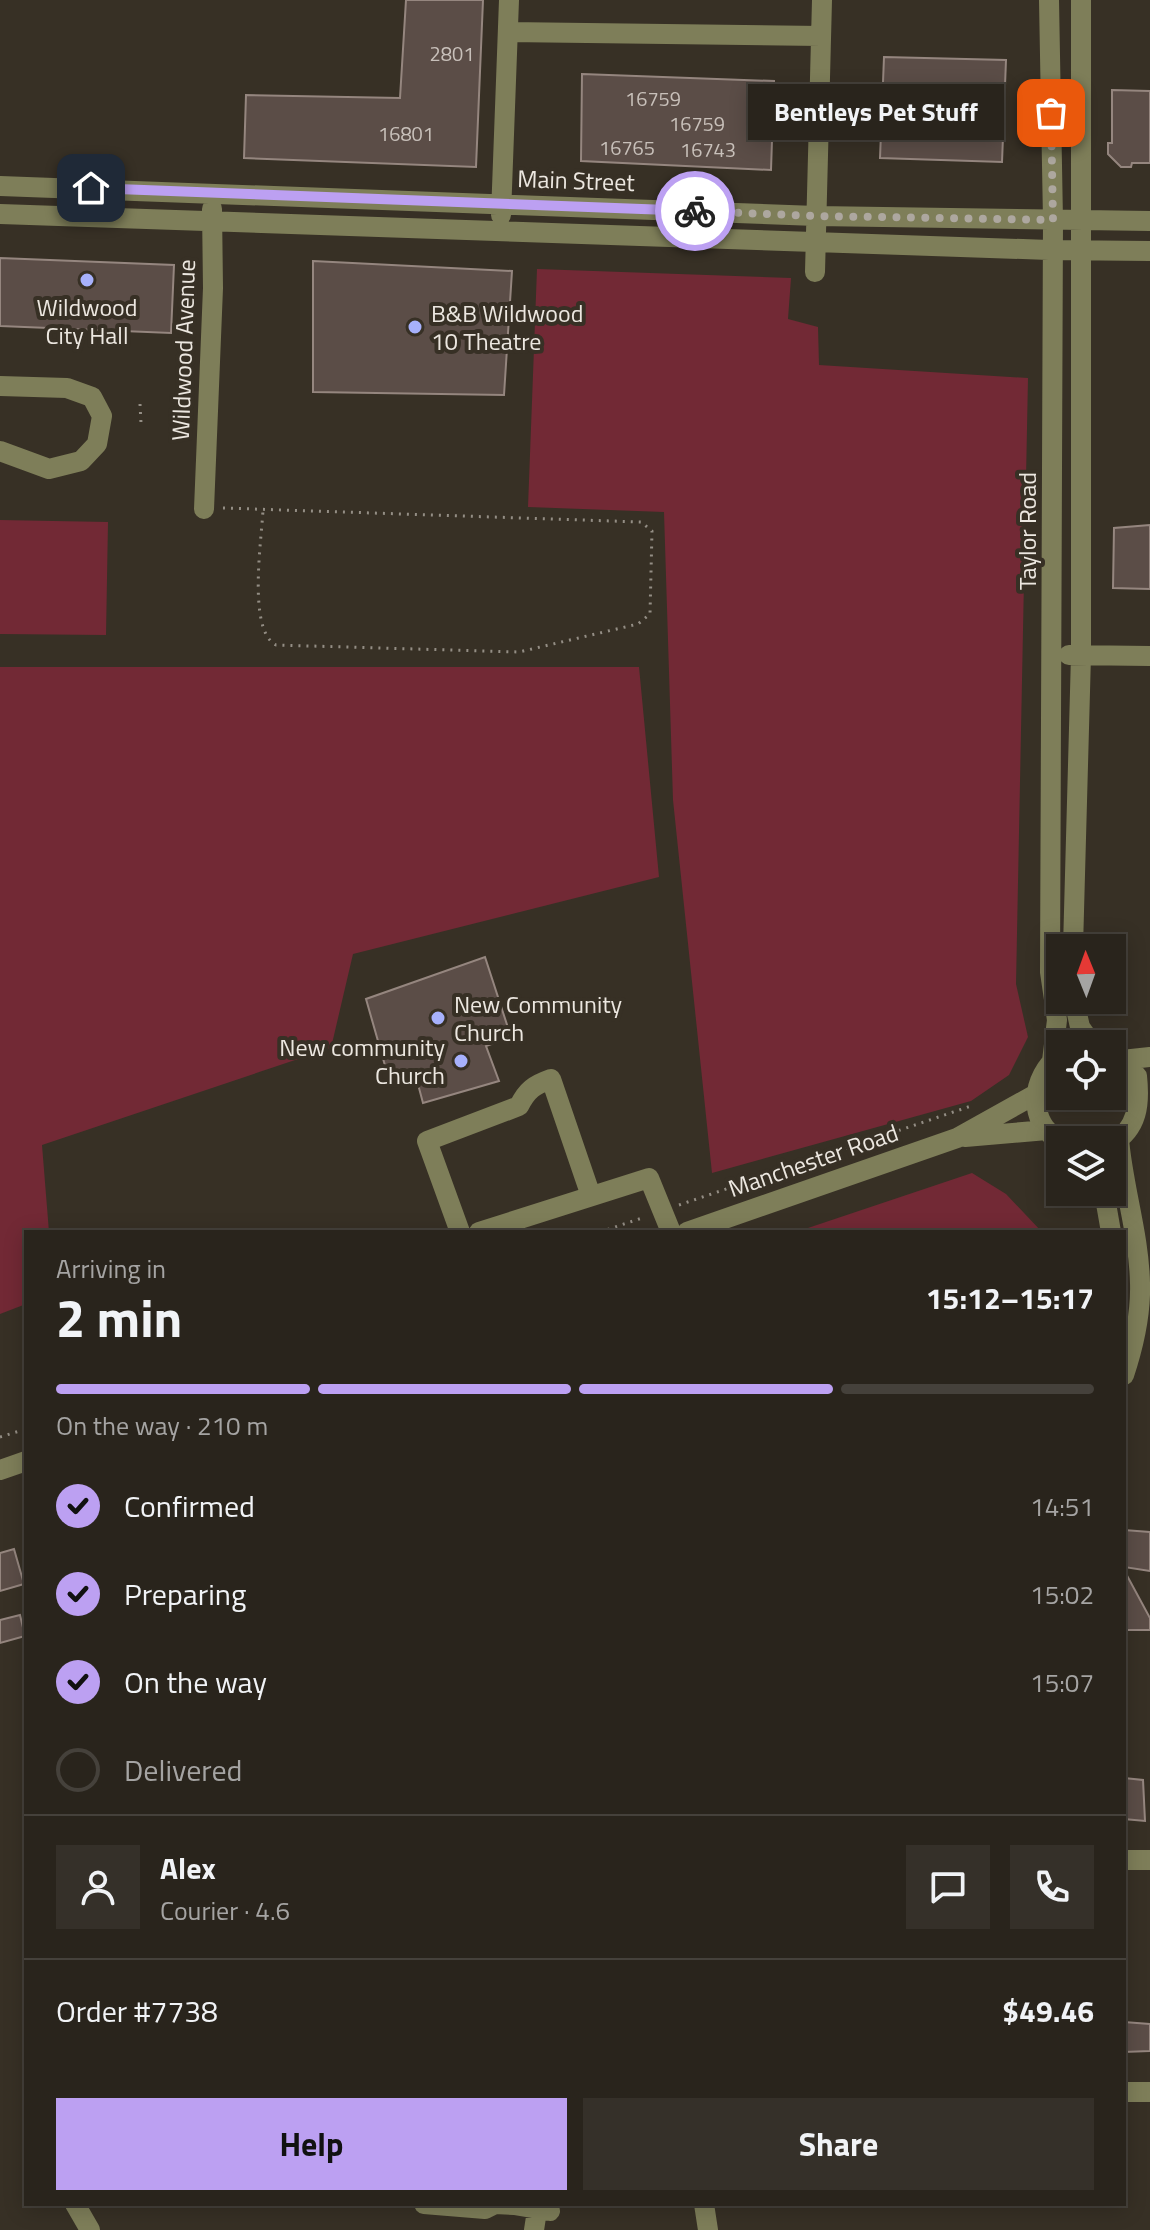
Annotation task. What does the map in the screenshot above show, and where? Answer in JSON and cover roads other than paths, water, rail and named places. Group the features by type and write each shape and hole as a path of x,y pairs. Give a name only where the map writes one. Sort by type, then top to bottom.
{"street":[{"path":"501,231 509,0"},
{"path":"815,272 822,0"},
{"name":"Taylor Road","path":"1049,0 1053,220 1050,972 1057,1030"},
{"path":"1073,934 1081,655 1081,0"},
{"path":"508,32 821,36"},
{"name":"Main Street","path":"0,186 816,216 1150,221"},
{"name":"Wildwood Avenue","path":"211,192 213,504"},
{"path":"0,214 1150,251"},
{"path":"0,386 67,388 92,397 102,416 97,444 81,461 49,469 0,451"},
{"path":"1053,656 1150,656"},
{"path":"1126,1056 1150,1057"},
{"path":"1126,1065 1137,1076 1144,1093 1138,1112 1126,1132"},
{"name":"Taylor Road","path":"1036,1094 1046,1070"},
{"path":"459,1230 427,1141 519,1106 533,1086 551,1079 591,1196"},
{"path":"1036,1094 1036,1112 1046,1126"},
{"name":"Manchester Road","path":"693,1230 957,1138 1036,1094"},
{"name":"Manchester Road","path":"957,1138 1046,1136"},
{"path":"485,1230 649,1178 670,1230"},
{"path":"1126,1194 1137,1246 1140,1282 1136,1333 1126,1368"},
{"path":"1106,1206 1111,1230"},
{"path":"0,1470 24,1462"},
{"path":"1126,1860 1150,1860"},
{"path":"1126,2092 1150,2092"},
{"path":"76,2206 90,2230"},
{"path":"448,2206 485,2209 493,2216 543,2216"},
{"path":"704,2206 708,2230"}],"place":[{"name":"Bentleys Pet Stuff","path":"1051,113"},
{"name":"Wildwood City Hall","path":"87,280"},
{"name":"B&B Wildwood 10 Theatre","path":"415,327"},
{"name":"New Community Church","path":"438,1018"},
{"name":"New community Church","path":"461,1061"}]}
